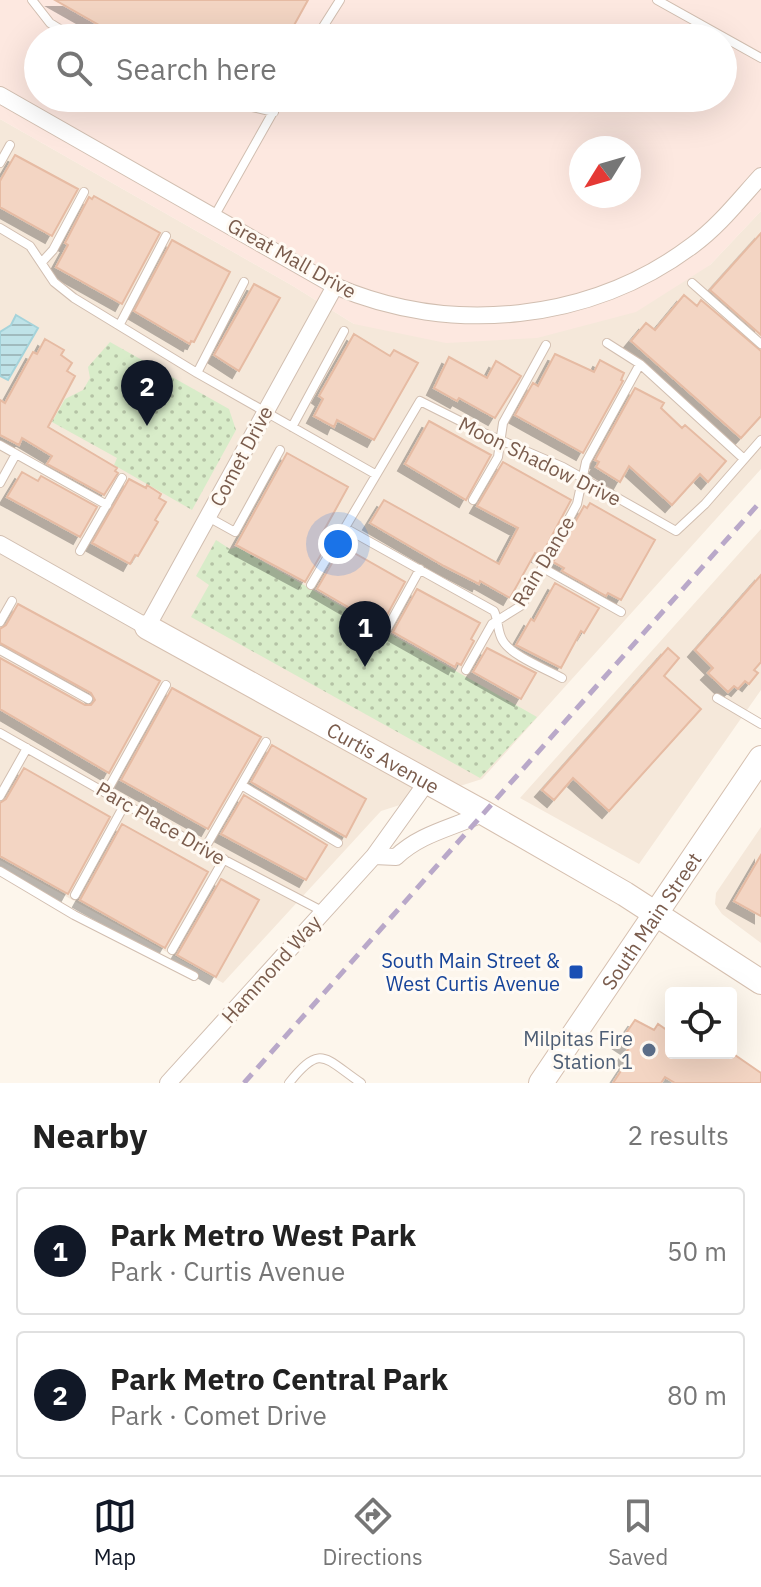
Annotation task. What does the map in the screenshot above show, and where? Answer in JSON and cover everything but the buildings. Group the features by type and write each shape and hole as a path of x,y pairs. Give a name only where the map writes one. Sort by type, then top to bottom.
{"street":[{"name":"Great Mall Drive","path":"0,95 24,108"},
{"name":"Great Mall Drive","path":"30,112 335,286 383,302 455,315 513,315 562,306 629,283 673,259 713,228 761,176"},
{"name":"Comet Drive","path":"147,627 335,286"},
{"name":"Curtis Avenue","path":"0,544 484,813 655,912 761,982"},
{"name":"South Main Street","path":"541,1083 761,758"},
{"name":"Hammond Way","path":"168,1083 374,856 427,782"},
{"name":"Hammond Way","path":"374,856 396,857 425,836 452,829 484,813"}],"lane":[{"path":"32,0 52,24"},
{"path":"325,24 340,0"},
{"path":"657,0 700,24"},
{"path":"737,45 761,58"},
{"path":"215,215 274,112"},
{"path":"0,163 10,145"},
{"path":"42,262 53,250 84,192"},
{"path":"0,228 30,246 54,282 63,290 197,373 375,474 311,585"},
{"path":"120,324 166,236"},
{"path":"197,373 244,282"},
{"path":"692,283 761,344"},
{"path":"292,427 344,331"},
{"path":"607,343 640,364 744,459"},
{"path":"473,500 498,457 503,423 546,345"},
{"name":"Rain Dance","path":"466,670 492,624 522,605 577,504 586,462 640,364"},
{"name":"Moon Shadow Drive","path":"375,474 420,401 563,467 676,531 705,504 761,440"},
{"path":"0,445 107,505"},
{"path":"208,517 235,532 280,450"},
{"path":"0,483 16,454"},
{"path":"80,551 122,478"},
{"path":"345,528 494,611 499,633 509,649 562,678"},
{"path":"543,568 621,612"},
{"path":"388,627 420,569"},
{"path":"0,622 12,601"},
{"path":"0,650 88,699"},
{"path":"107,791 166,685"},
{"path":"717,698 761,724"},
{"name":"Parc Place Drive","path":"0,733 322,911"},
{"path":"205,848 266,742"},
{"path":"0,796 27,748"},
{"path":"243,786 338,843"},
{"path":"75,895 126,802"},
{"path":"172,950 220,857"},
{"path":"0,871 74,915 194,976"},
{"path":"289,1083 307,1061 317,1058 361,1083"}],"shaded area":[{"path":"0,0 761,0 761,211 710,265 636,312 537,338 446,343 354,324 0,119"},
{"path":"0,119 354,324 710,265 761,211 761,469 482,779 381,811 223,983 0,860"},
{"path":"761,529 761,690 639,864 520,798"},
{"path":"761,827 761,943 722,914 715,904 716,893"}],"green space":[{"path":"110,342 229,409 236,430 192,510 114,465 117,458 52,422 65,399 83,390 90,378 88,367"},
{"path":"216,540 230,549 237,547 537,717 480,778 191,617 209,585 196,576"}],"water":[{"path":"16,315 38,328 8,380 0,376 0,332 11,325"}],"railway":[{"path":"244,1083 761,501"}],"place":[{"name":"Park Metro Central Park","path":"147,426"},
{"name":"Park Metro West Park","path":"365,667"},
{"name":"South Main Street & West Curtis Avenue","path":"576,972"},
{"name":"Milpitas Fire Station 1","path":"649,1050"}]}
